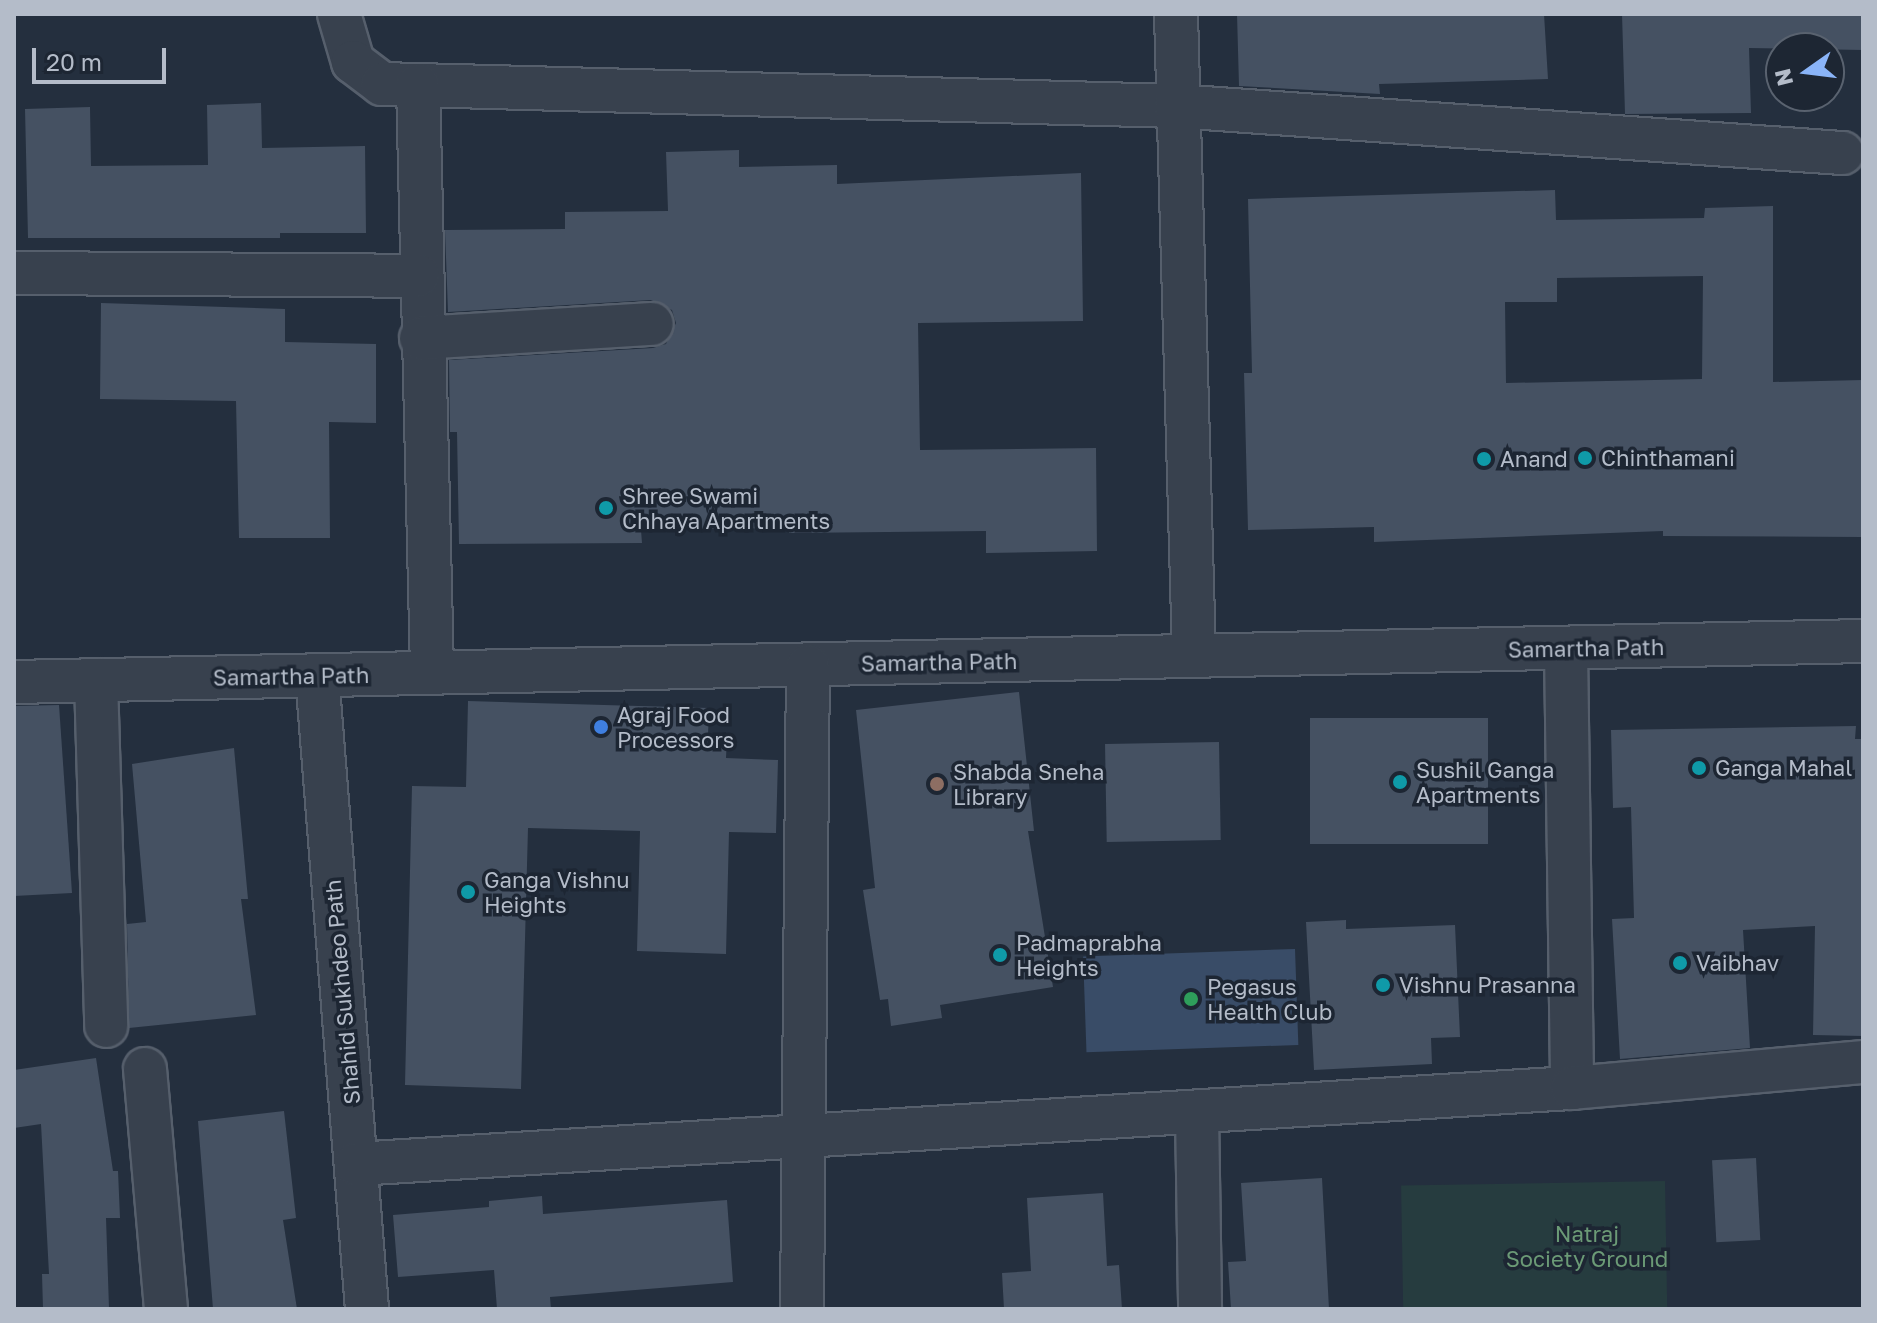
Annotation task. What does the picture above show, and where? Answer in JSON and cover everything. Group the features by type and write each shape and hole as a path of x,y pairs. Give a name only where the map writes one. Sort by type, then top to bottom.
{"street":[{"path":"339,14 353,62 382,84 1176,106 1842,153"},
{"path":"1176,14 1176,106 1194,656"},
{"path":"418,85 418,276 432,672"},
{"path":"14,273 418,276"},
{"path":"421,338 652,324"},
{"name":"Samartha Path","path":"14,682 1863,641"},
{"path":"1566,648 1572,1088"},
{"path":"802,1309 799,1136 808,666"},
{"name":"Shahid Sukhdeo Path","path":"317,675 367,1309"},
{"path":"96,680 106,1026"},
{"path":"356,1164 1572,1088 1863,1062"},
{"path":"145,1069 166,1309"},
{"path":"1197,1112 1200,1309"}],"green space":[{"name":"Natraj Society Ground","path":"1665,1181 1667,1309 1403,1309 1401,1186"}],"water":[{"name":"Pegasus Health Club","path":"1295,949 1298,1045 1086,1052 1083,956"}],"building":[{"path":"1237,14 1544,14 1548,79 1379,84 1380,94 1239,86"},
{"path":"1622,14 1863,14 1863,50 1845,50 1845,32 1765,32 1765,48 1749,48 1751,113 1625,114"},
{"path":"261,103 262,148 365,146 366,233 280,233 280,238 28,238 25,109 90,107 91,166 208,165 207,105"},
{"path":"739,150 739,167 837,165 837,184 1081,173 1083,321 918,323 920,450 1096,448 1097,551 986,553 986,531 789,533 789,528 641,530 642,543 459,544 457,432 450,432 449,360 653,348 666,344 676,323 672,310 651,300 448,312 445,230 565,229 565,212 668,211 666,152"},
{"path":"1555,190 1556,220 1704,218 1705,208 1773,206 1773,382 1863,380 1863,537 1663,536 1663,531 1374,542 1374,527 1248,530 1244,373 1252,373 1248,199","holes":["1703,276 1702,379 1506,383 1505,302 1557,302 1557,278"]},
{"path":"101,303 285,309 285,342 376,344 376,423 329,422 330,538 239,538 236,401 100,399"},
{"path":"1019,692 1034,831 1028,831 1053,987 940,1005 942,1018 891,1026 888,999 880,1000 863,890 875,888 856,710"},
{"name":"Ganga Vishnu Heights","path":"468,701 709,708 708,736 727,737 726,758 778,760 776,833 729,832 726,954 637,951 640,831 528,828 521,1089 405,1085 412,786 466,787"},
{"path":"59,705 72,893 14,896 14,706"},
{"name":"Sushil Ganga Apartments","path":"1310,718 1488,718 1488,844 1310,844"},
{"path":"1856,726 1855,739 1863,739 1863,1036 1813,1035 1815,926 1743,930 1750,1048 1620,1059 1612,919 1634,918 1631,807 1613,808 1611,730"},
{"path":"1219,742 1221,840 1107,842 1105,744"},
{"path":"234,748 248,899 241,899 256,1015 129,1028 127,924 146,922 132,764"},
{"name":"Vishnu Prasanna","path":"1346,920 1346,929 1455,925 1460,1037 1431,1038 1432,1064 1314,1070 1306,922"},
{"path":"96,1058 113,1171 118,1171 120,1218 106,1218 109,1308 43,1309 42,1274 49,1274 41,1124 14,1128 14,1070"},
{"path":"284,1111 296,1218 283,1220 297,1309 213,1309 198,1121"},
{"path":"1756,1158 1760,1240 1716,1242 1712,1160"},
{"path":"1322,1178 1329,1309 1231,1309 1228,1262 1246,1261 1241,1183"},
{"path":"1103,1193 1107,1266 1119,1265 1122,1309 1004,1309 1002,1273 1031,1271 1027,1198"},
{"path":"542,1196 543,1214 727,1200 733,1282 550,1297 551,1309 497,1309 494,1270 398,1277 393,1215 489,1207 489,1201"}],"place":[{"name":"Chinthamani","path":"1585,458"},
{"name":"Anand","path":"1484,459"},
{"name":"Shree Swami Chhaya Apartments","path":"606,508"},
{"name":"Agraj Food Processors","path":"601,727"},
{"name":"Ganga Mahal","path":"1699,768"},
{"name":"Sushil Ganga Apartments","path":"1400,782"},
{"name":"Shabda Sneha Library","path":"937,784"},
{"name":"Ganga Vishnu Heights","path":"468,892"},
{"name":"Padmaprabha Heights","path":"1000,955"},
{"name":"Vaibhav","path":"1680,963"},
{"name":"Vishnu Prasanna","path":"1383,985"},
{"name":"Pegasus Health Club","path":"1191,999"}]}
